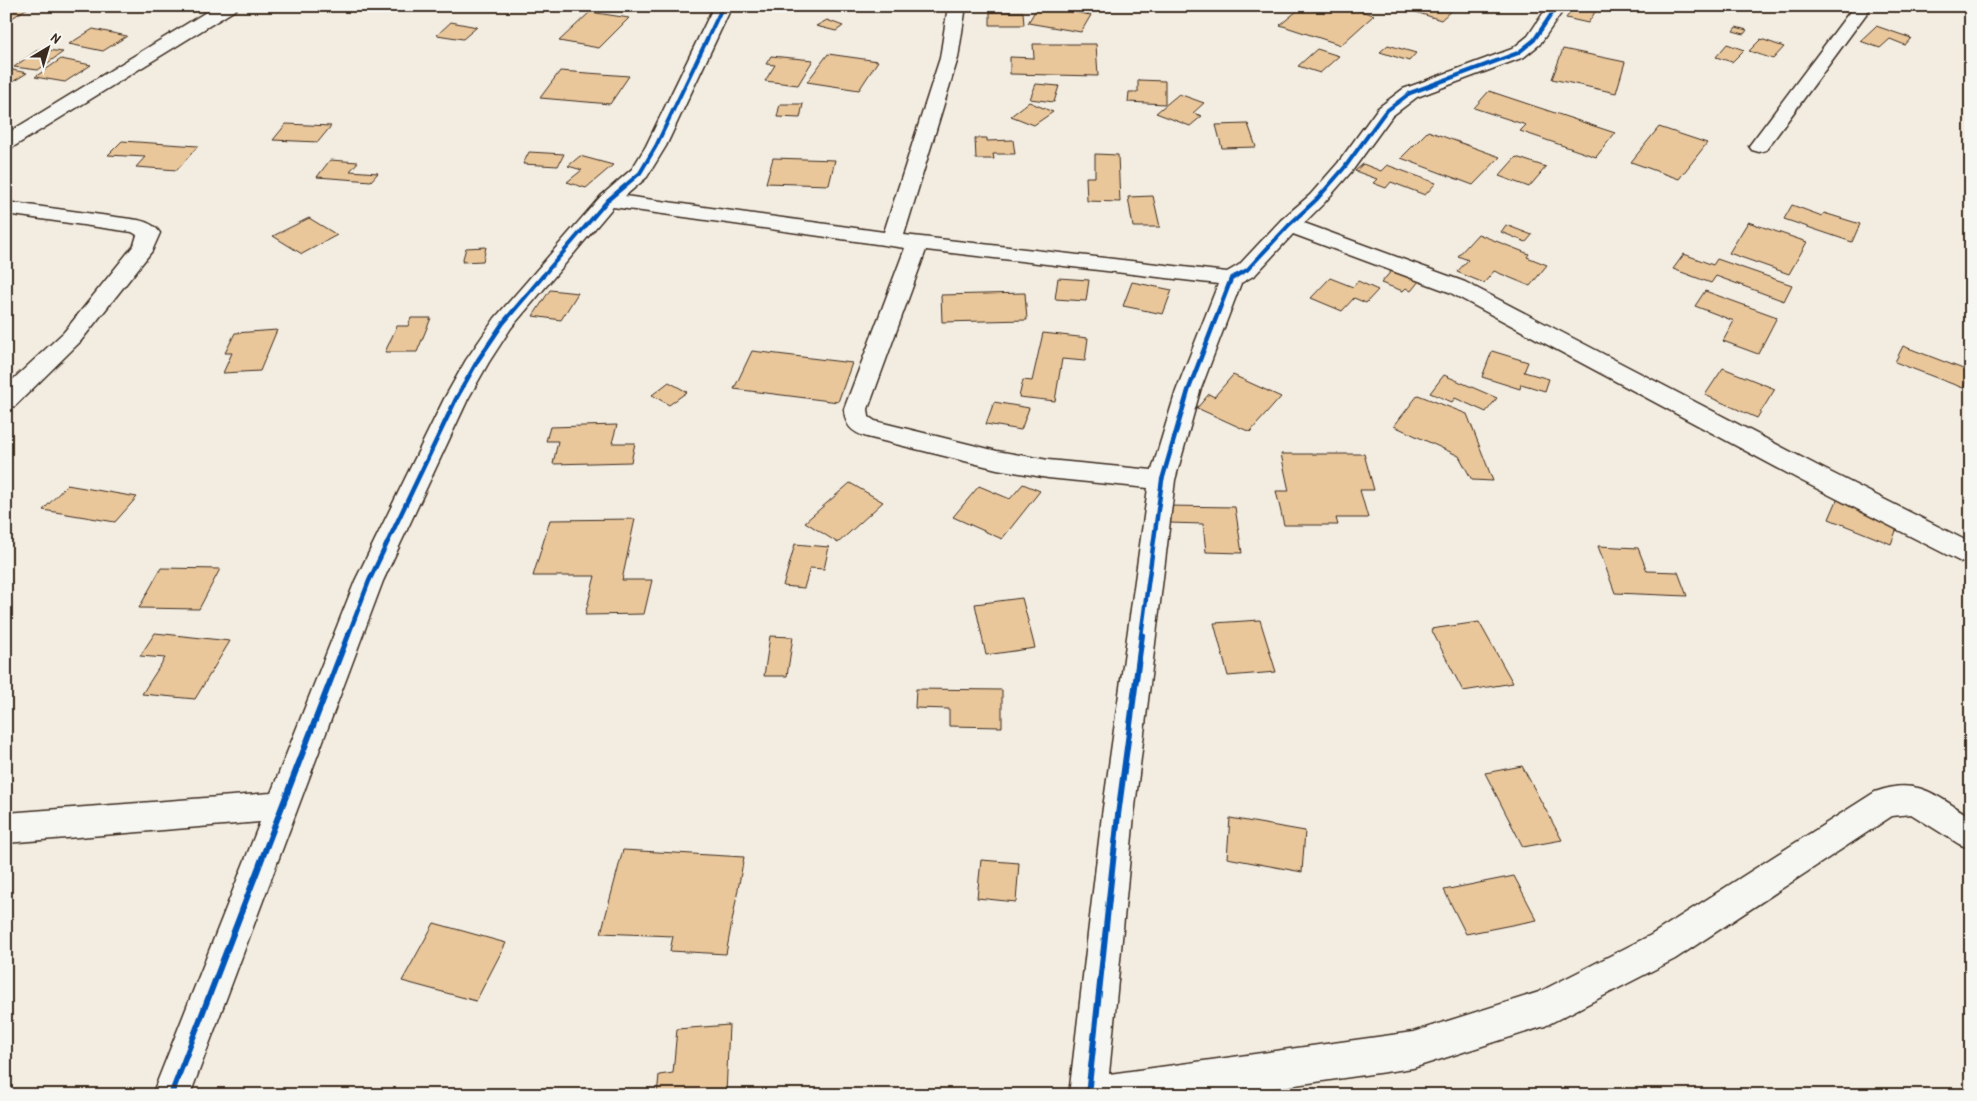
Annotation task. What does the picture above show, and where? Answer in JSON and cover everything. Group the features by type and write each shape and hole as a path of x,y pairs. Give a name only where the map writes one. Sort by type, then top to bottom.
{"street":[{"path":"6,143 229,6"},
{"path":"171,1095 369,581 456,399 478,360 503,323 608,200 640,173 656,146 723,6"},
{"path":"892,240 948,58 957,6"},
{"path":"608,200 892,240 1231,279 1247,270 1289,225 1317,199 1345,167 1385,112 1410,93 1439,80 1518,53 1534,40 1557,6"},
{"path":"1759,146 1863,6"},
{"path":"6,208 138,226 148,233 144,246 72,337 6,400"},
{"path":"1289,225 1457,287 1811,474 1971,555"},
{"path":"918,243 856,409 857,421 867,428 997,460 1048,469 1162,480"},
{"path":"1231,279 1188,391 1162,480 1118,815 1089,1095 1413,1050 1545,1008 1663,947 1886,802 1916,800 1971,834"},
{"path":"6,828 283,806"}],"building":[{"path":"1038,6 1091,15 1081,32 1028,23"},
{"path":"1303,6 1344,6 1374,15 1341,45 1280,25"},
{"path":"1408,6 1456,6 1441,20 1406,9"},
{"path":"1575,6 1599,6 1588,23 1566,18"},
{"path":"6,7 29,7 6,22"},
{"path":"590,12 629,18 599,48 559,41"},
{"path":"990,12 1023,12 1024,25 990,25"},
{"path":"827,20 843,26 836,31 816,26"},
{"path":"451,22 477,27 463,39 437,35"},
{"path":"1876,26 1911,38 1905,45 1890,39 1880,48 1860,41"},
{"path":"1736,27 1747,30 1744,34 1733,31"},
{"path":"93,29 127,36 103,51 69,44"},
{"path":"1761,39 1784,47 1773,59 1749,51"},
{"path":"1033,44 1096,44 1098,76 1010,74 1010,57 1034,58"},
{"path":"1727,44 1744,50 1732,62 1716,57"},
{"path":"1388,45 1416,53 1409,61 1380,52"},
{"path":"39,49 63,52 38,70 14,67"},
{"path":"1317,49 1339,56 1320,73 1298,66"},
{"path":"1563,49 1625,62 1616,93 1552,79"},
{"path":"828,54 878,61 859,90 807,82"},
{"path":"771,56 813,60 798,85 765,81 775,65 766,64"},
{"path":"61,59 91,65 65,82 35,77"},
{"path":"8,69 27,73 6,86"},
{"path":"560,71 629,76 610,104 540,98"},
{"path":"1138,80 1165,81 1165,104 1128,102 1129,92 1138,92"},
{"path":"1036,84 1059,86 1054,102 1030,99"},
{"path":"1489,91 1615,133 1596,157 1520,131 1526,125 1474,108"},
{"path":"1179,94 1204,103 1193,113 1202,116 1190,126 1156,113"},
{"path":"1029,102 1053,112 1034,125 1011,116"},
{"path":"780,104 803,104 800,118 777,117"},
{"path":"286,124 331,126 318,142 273,140"},
{"path":"1248,124 1256,147 1222,148 1216,125"},
{"path":"1659,127 1707,143 1679,179 1631,162"},
{"path":"1428,131 1500,157 1473,185 1401,158"},
{"path":"975,138 987,138 987,141 1013,140 1015,154 993,154 994,159 976,159"},
{"path":"122,141 198,146 177,170 136,167 145,157 108,155"},
{"path":"529,152 564,154 558,166 523,164"},
{"path":"1095,154 1118,155 1120,202 1087,201 1086,177 1095,177"},
{"path":"580,156 613,165 586,188 567,182 582,170 568,166"},
{"path":"1516,157 1546,167 1529,187 1499,176"},
{"path":"773,158 835,160 829,185 766,183"},
{"path":"330,160 358,162 350,171 378,173 371,181 317,177"},
{"path":"1363,164 1381,171 1387,165 1436,183 1425,195 1391,182 1386,188 1373,183 1377,179 1355,171"},
{"path":"1153,196 1160,227 1133,227 1128,197"},
{"path":"1792,205 1822,216 1824,213 1860,224 1852,242 1784,219"},
{"path":"309,218 337,235 302,254 273,236"},
{"path":"1748,222 1807,242 1789,274 1729,253"},
{"path":"1506,225 1532,235 1526,242 1501,232"},
{"path":"1478,234 1529,254 1527,257 1547,265 1530,286 1494,271 1484,283 1457,272 1468,260 1458,256"},
{"path":"486,247 483,261 462,262 466,248"},
{"path":"1684,254 1713,265 1717,259 1792,285 1784,301 1716,276 1711,283 1673,269"},
{"path":"1393,269 1420,280 1411,291 1406,288 1403,291 1381,283"},
{"path":"1058,278 1089,280 1086,301 1055,299"},
{"path":"1330,278 1353,287 1358,281 1378,290 1366,303 1354,298 1342,311 1311,298"},
{"path":"1132,282 1172,290 1163,314 1123,306"},
{"path":"550,290 578,293 561,320 533,316"},
{"path":"1705,291 1777,317 1758,354 1723,341 1734,321 1695,306"},
{"path":"1025,293 1027,320 942,322 941,295"},
{"path":"411,318 431,318 417,352 385,352 397,326 408,326"},
{"path":"277,330 260,371 223,373 232,353 225,353 235,333"},
{"path":"1043,333 1088,338 1085,361 1062,359 1055,401 1019,397 1023,380 1032,381"},
{"path":"1903,346 1971,372 1963,388 1895,362"},
{"path":"752,351 852,363 838,402 734,389"},
{"path":"1492,351 1528,362 1524,372 1549,379 1545,391 1521,384 1520,389 1482,377"},
{"path":"1723,368 1775,389 1757,418 1705,395"},
{"path":"1233,375 1281,397 1250,432 1197,408 1209,394 1214,397"},
{"path":"1444,375 1497,398 1486,412 1455,398 1452,402 1430,393"},
{"path":"669,382 687,392 669,405 652,395"},
{"path":"1418,395 1467,414 1493,481 1472,480 1459,456 1394,426"},
{"path":"994,402 1029,408 1021,430 986,424"},
{"path":"617,425 612,443 635,443 631,462 553,464 558,441 546,441 550,427"},
{"path":"1281,454 1364,454 1374,490 1360,490 1368,518 1336,518 1338,525 1284,525 1276,491 1289,491"},
{"path":"850,483 883,502 838,543 805,522"},
{"path":"1023,484 1040,491 1002,539 953,517 979,486 1010,499"},
{"path":"67,485 137,497 115,522 43,510"},
{"path":"1838,498 1899,523 1891,544 1829,519"},
{"path":"1168,506 1235,507 1242,553 1206,552 1203,524 1169,523"},
{"path":"635,519 622,580 652,580 644,614 585,615 595,576 533,576 550,520"},
{"path":"795,544 829,547 824,569 810,568 804,588 783,586"},
{"path":"1598,546 1638,548 1647,571 1678,572 1687,596 1615,593"},
{"path":"161,568 220,569 199,609 139,608"},
{"path":"1022,598 1035,648 986,655 975,604"},
{"path":"1260,620 1276,672 1228,676 1214,623"},
{"path":"1479,622 1513,683 1463,691 1431,629"},
{"path":"155,633 230,641 195,699 142,694 165,658 140,656"},
{"path":"770,636 793,637 787,676 764,676"},
{"path":"916,689 1002,690 1002,727 949,726 949,709 915,708"},
{"path":"1522,766 1562,840 1523,847 1485,773"},
{"path":"1230,818 1305,831 1302,872 1227,858"},
{"path":"623,850 744,857 726,954 670,951 673,936 601,933"},
{"path":"981,860 1019,863 1016,902 977,898"},
{"path":"1514,876 1537,920 1466,934 1444,890"},
{"path":"434,923 506,943 476,1001 402,981"},
{"path":"729,1025 726,1095 657,1095 659,1075 673,1073 677,1029"}],"cycle path":[{"path":"171,1095 369,581 456,399 478,360 503,323 608,200 640,173 656,146 723,6"},
{"path":"1088,1095 1118,815 1162,480 1188,391 1231,279 1247,270 1289,225 1317,199 1345,167 1385,112 1410,93 1518,53 1534,40 1557,6"}]}
